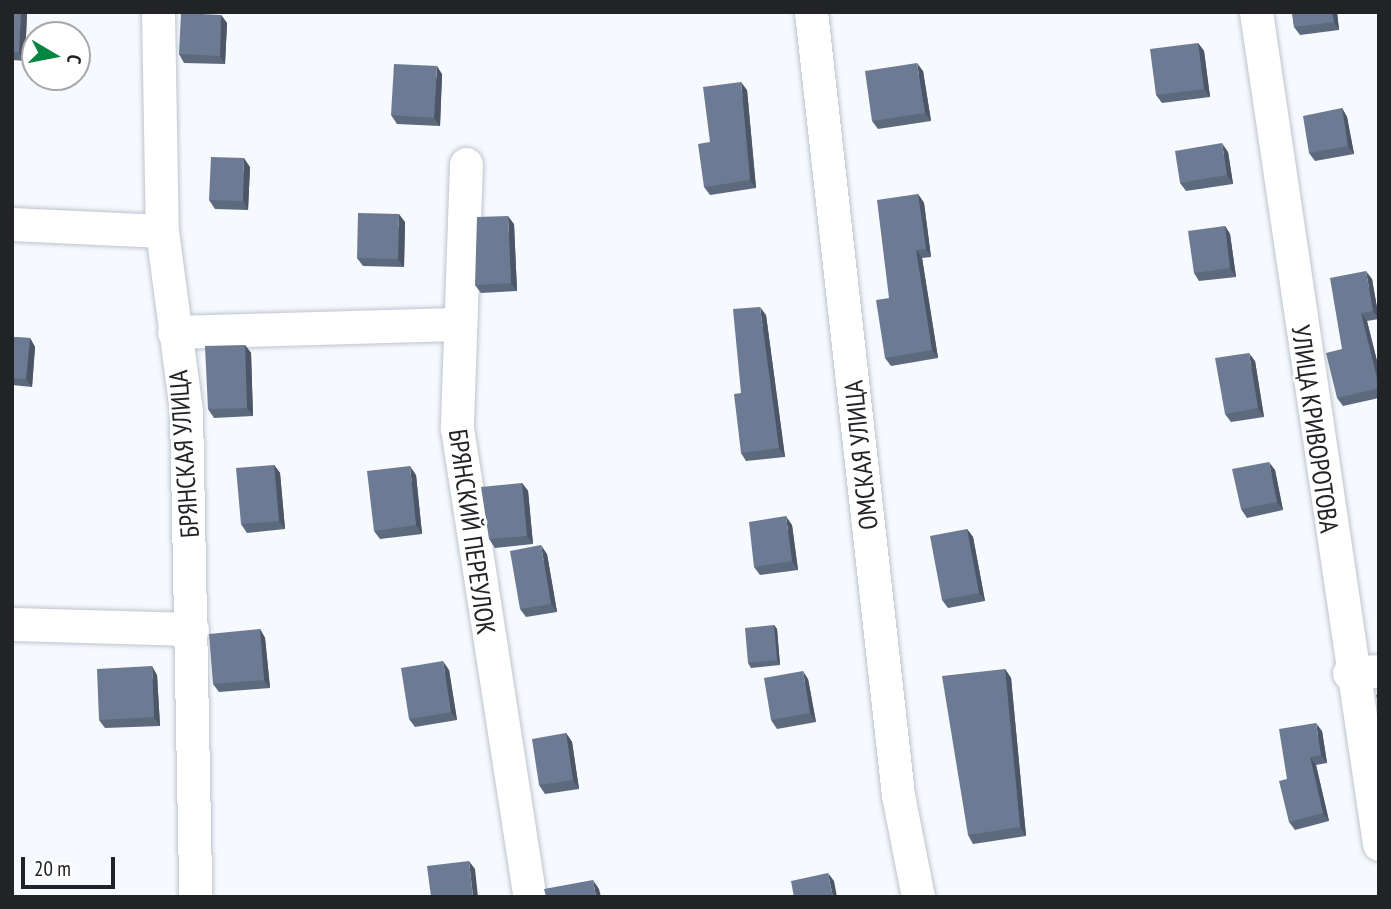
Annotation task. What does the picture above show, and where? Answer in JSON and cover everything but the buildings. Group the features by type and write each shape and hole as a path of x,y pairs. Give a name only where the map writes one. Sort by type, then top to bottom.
{"street":[{"name":"БРЯНСКАЯ УЛИЦА","path":"158,12 162,231 186,411 195,897"},
{"name":"ОМСКАЯ УЛИЦА","path":"811,12 898,794 918,897"},
{"name":"УЛИЦА КРИВОРОТОВА","path":"1256,12 1364,672 1379,844"},
{"name":"БРЯНСКИЙ ПЕРЕУЛОК","path":"466,164 458,324 457,428 468,520 530,897"},
{"path":"12,224 162,231"},
{"path":"174,332 458,324"},
{"path":"12,624 192,629"}]}
